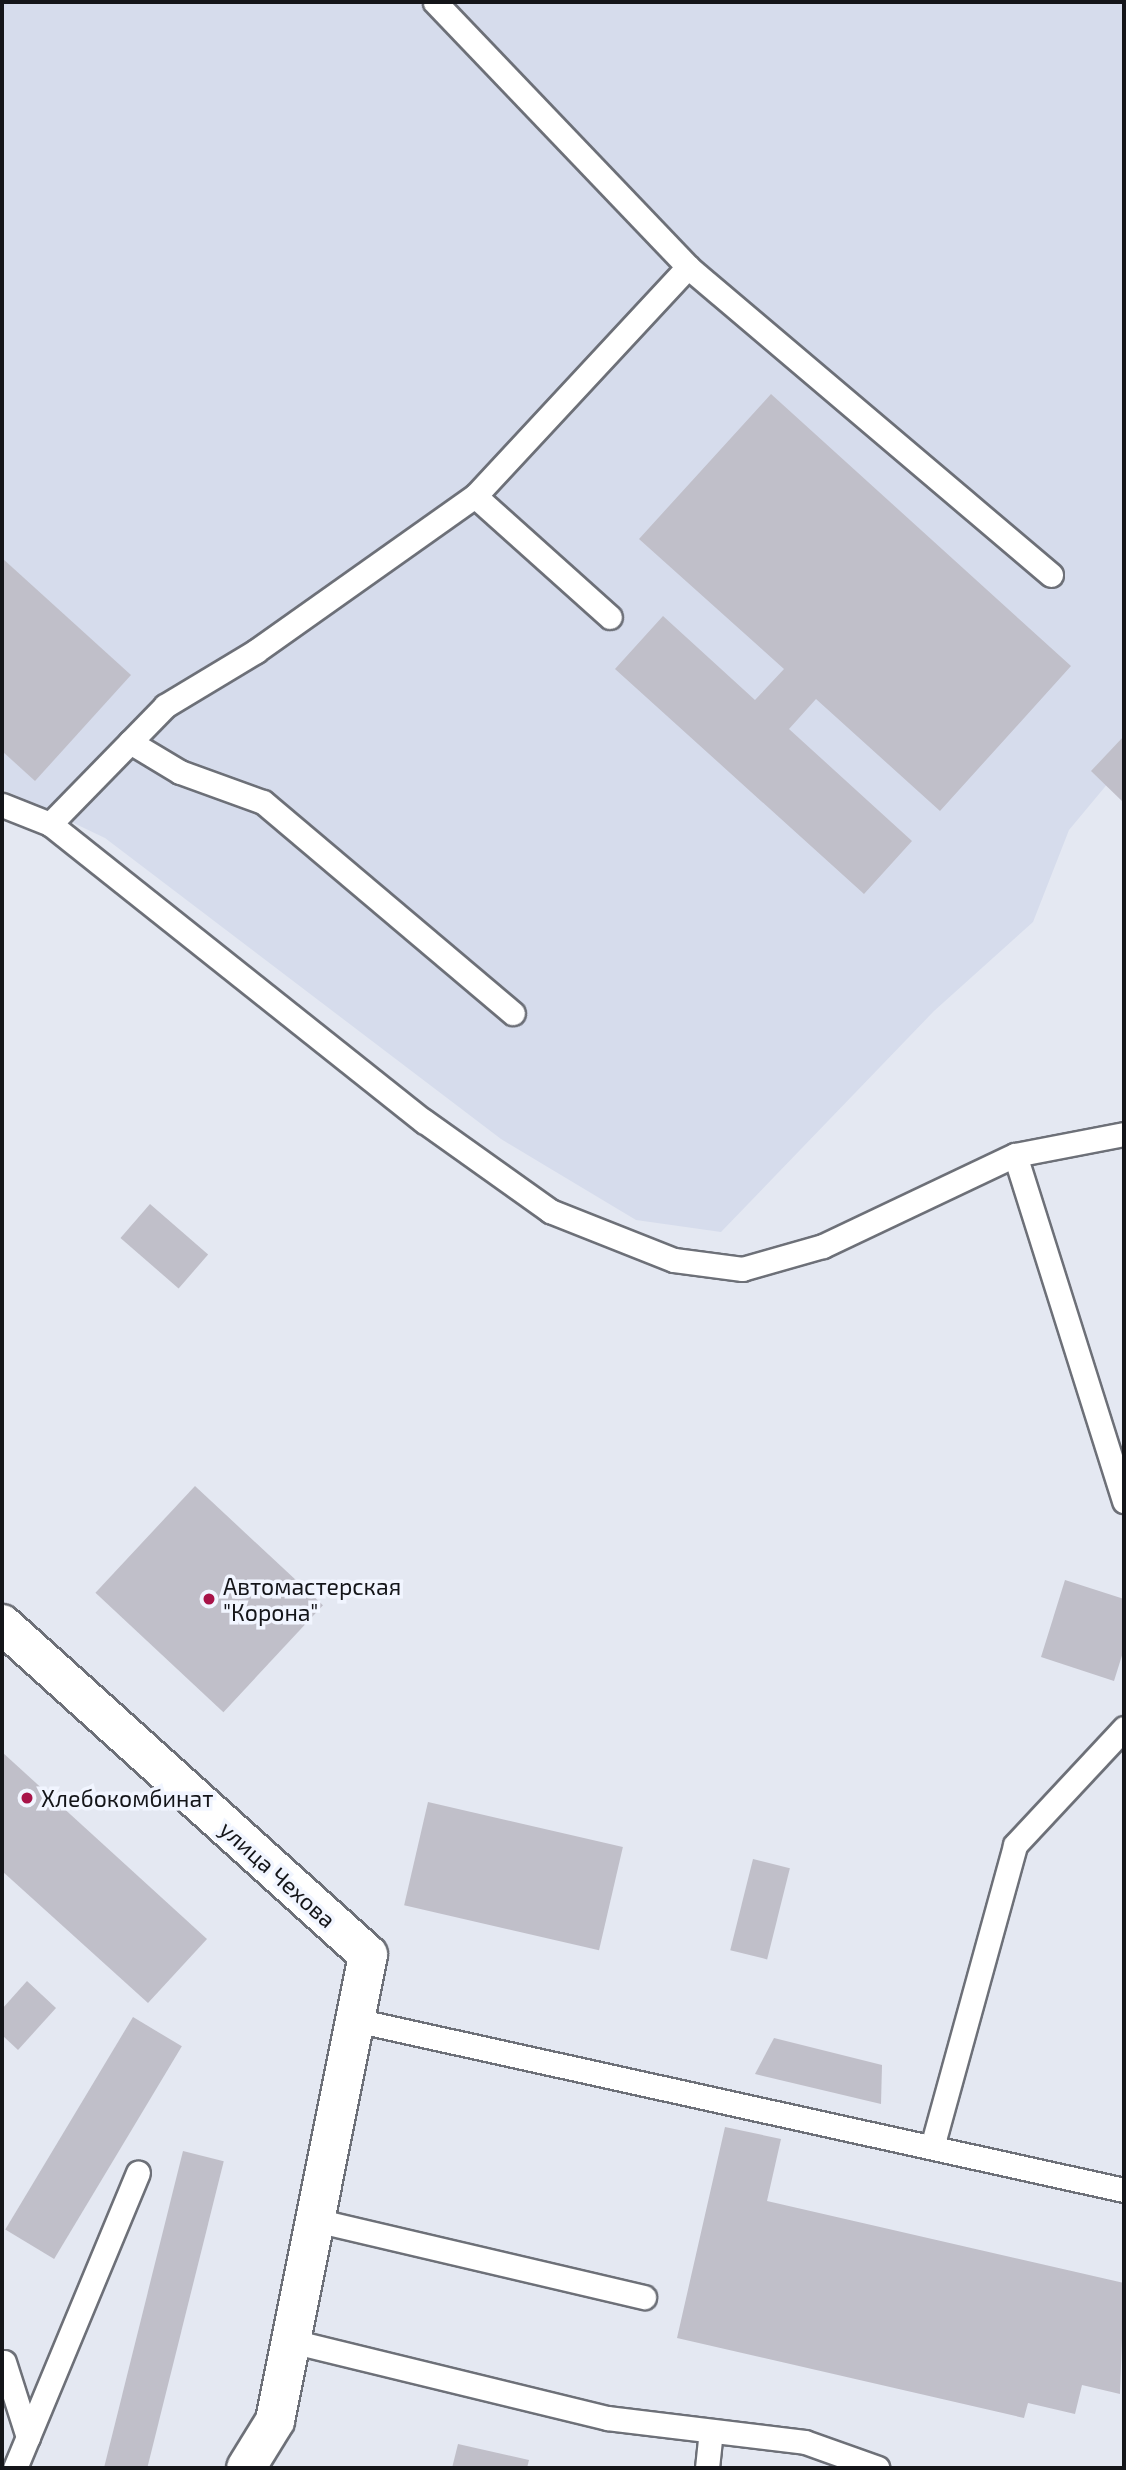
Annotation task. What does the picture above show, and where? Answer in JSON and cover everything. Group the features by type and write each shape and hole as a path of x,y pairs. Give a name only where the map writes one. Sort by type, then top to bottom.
{"street":[{"name":"улица Чехова","path":"2,1624 368,1955 355,2020"},
{"path":"246,2468 275,2421 355,2020"}],"lane":[{"path":"435,2 688,267 1051,575"},
{"path":"50,824 165,706 256,651 475,496 688,267"},
{"path":"475,496 610,617"},
{"path":"130,742 180,772 263,802 513,1013"},
{"path":"2,805 50,824 424,1121 550,1211 674,1260 742,1269 823,1245 1015,1155 1124,1134"},
{"path":"1015,1155 1124,1501"},
{"path":"932,2147 1014,1845 1124,1728"},
{"path":"355,2020 1124,2190"},
{"path":"15,2468 138,2173"},
{"path":"315,2220 644,2297"},
{"path":"291,2341 607,2418 806,2442 878,2468"},
{"path":"4,2362 28,2437"},
{"path":"706,2468 711,2431"}],"shaded area":[{"path":"2,2 1124,2 1124,764 1069,830 1033,922 934,1011 721,1232 636,1220 501,1139 105,838 2,789"}],"building":[{"path":"771,394 1071,666 940,811 816,699 789,729 912,841 864,894 615,669 663,616 755,700 784,669 639,539"},
{"path":"2,558 131,675 35,781 2,751"},
{"path":"1124,736 1124,803 1091,771"},
{"path":"150,1204 208,1255 179,1288 120,1238"},
{"name":"Автомастерская \"Корона\"","path":"195,1486 323,1605 223,1712 95,1593"},
{"path":"1065,1580 1124,1599 1124,1649 1114,1681 1041,1657"},
{"path":"2,1752 207,1939 148,2003 2,1871"},
{"path":"428,1802 623,1847 599,1950 404,1905"},
{"path":"753,1859 790,1868 767,1959 730,1950"},
{"path":"27,1981 56,2008 18,2050 2,2035 2,2009"},
{"path":"133,2017 182,2046 54,2259 5,2230"},
{"path":"774,2038 882,2065 881,2104 755,2074"},
{"path":"725,2127 781,2139 767,2201 1124,2283 1120,2394 1082,2385 1075,2414 1028,2403 1024,2418 677,2338"},
{"path":"183,2151 224,2161 147,2468 104,2468"},
{"path":"458,2444 529,2460 527,2468 452,2468"}],"place":[{"name":"Автомастерская \"Корона\"","path":"209,1599"},
{"name":"Хлебокомбинат","path":"27,1798"}]}
